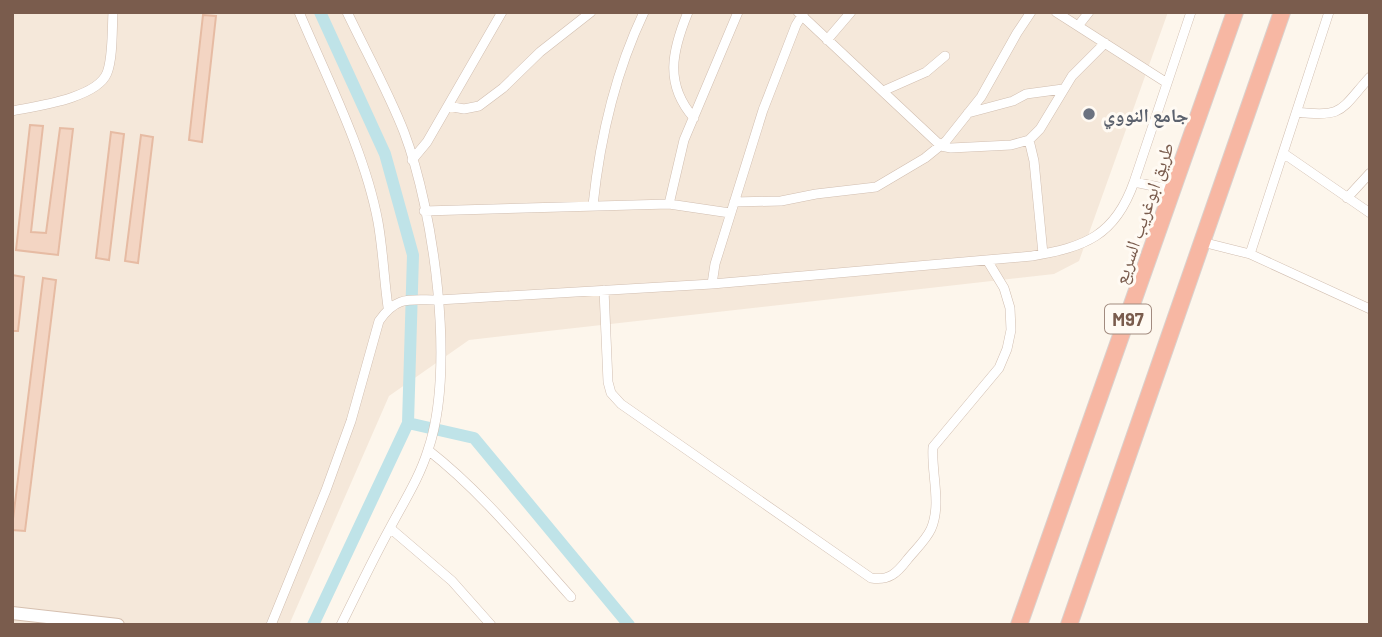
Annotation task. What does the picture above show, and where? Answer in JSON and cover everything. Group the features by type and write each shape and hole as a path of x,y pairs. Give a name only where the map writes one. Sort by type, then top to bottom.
{"highway":[{"name":"طريق ابوغريب السريع","path":"1020,621 1235,12"},
{"name":"M97","path":"1069,625 1282,12"}],"main road":[{"path":"12,613 118,625"}],"street":[{"path":"12,111 68,98 98,85 109,65 113,12"},
{"path":"299,12 344,115 365,177 378,222 388,307"},
{"path":"341,625 415,483 433,432 441,376 433,253 412,160 396,114 347,12"},
{"path":"412,160 428,142 502,12"},
{"path":"448,106 464,109 479,106 503,88 540,52 591,12"},
{"path":"593,205 609,109 628,47 644,12"},
{"path":"688,12 675,49 673,73 683,105 694,118"},
{"path":"669,204 677,163 738,12"},
{"path":"827,40 851,12"},
{"path":"734,202 781,201 876,187 941,146 981,97 1031,12"},
{"path":"1056,12 1167,83"},
{"path":"1078,26 1089,12"},
{"path":"271,625 326,490 351,421 379,321 388,307 403,300 712,284 987,260 1043,254 1083,244 1099,235 1124,208 1191,12"},
{"path":"1250,254 1329,12"},
{"path":"712,284 715,264 763,110 801,13 941,146 951,148 1029,140 1040,129 1072,76 1105,43"},
{"path":"883,92 926,72 945,56"},
{"path":"1297,112 1332,114 1340,110 1370,77"},
{"path":"968,113 1013,101 1026,94 1063,89"},
{"path":"1029,140 1034,161 1043,254"},
{"path":"1283,153 1370,213"},
{"path":"1347,198 1370,173"},
{"path":"1134,182 1173,190"},
{"path":"425,211 669,204 730,213"},
{"path":"1202,242 1250,254 1370,309"},
{"path":"604,290 608,382 611,393 621,404 871,578 882,580 891,577 901,568 930,531 936,506 933,447 999,368 1007,349 1011,330 1010,308 1004,288 987,260"},
{"path":"428,450 446,463 571,597"},
{"path":"390,528 452,581 491,625"}],"shaded area":[{"path":"12,12 1168,12 1079,261 1054,274 469,340 389,396 289,625 12,625"}],"building":[{"path":"203,15 216,16 202,142 189,140"},
{"path":"30,125 43,126 31,232 46,233 60,128 73,129 58,255 16,250"},
{"path":"111,132 124,134 109,260 96,258"},
{"path":"141,135 153,137 138,263 125,261"},
{"path":"12,275 24,277 18,331 12,331"},
{"path":"43,278 56,280 25,531 12,530 12,527"}],"waterway":[{"path":"313,625 408,423 413,255 385,154 320,12"},
{"path":"408,423 474,438 629,625"}],"place":[{"name":"جامع النووي","path":"1089,114"}]}
